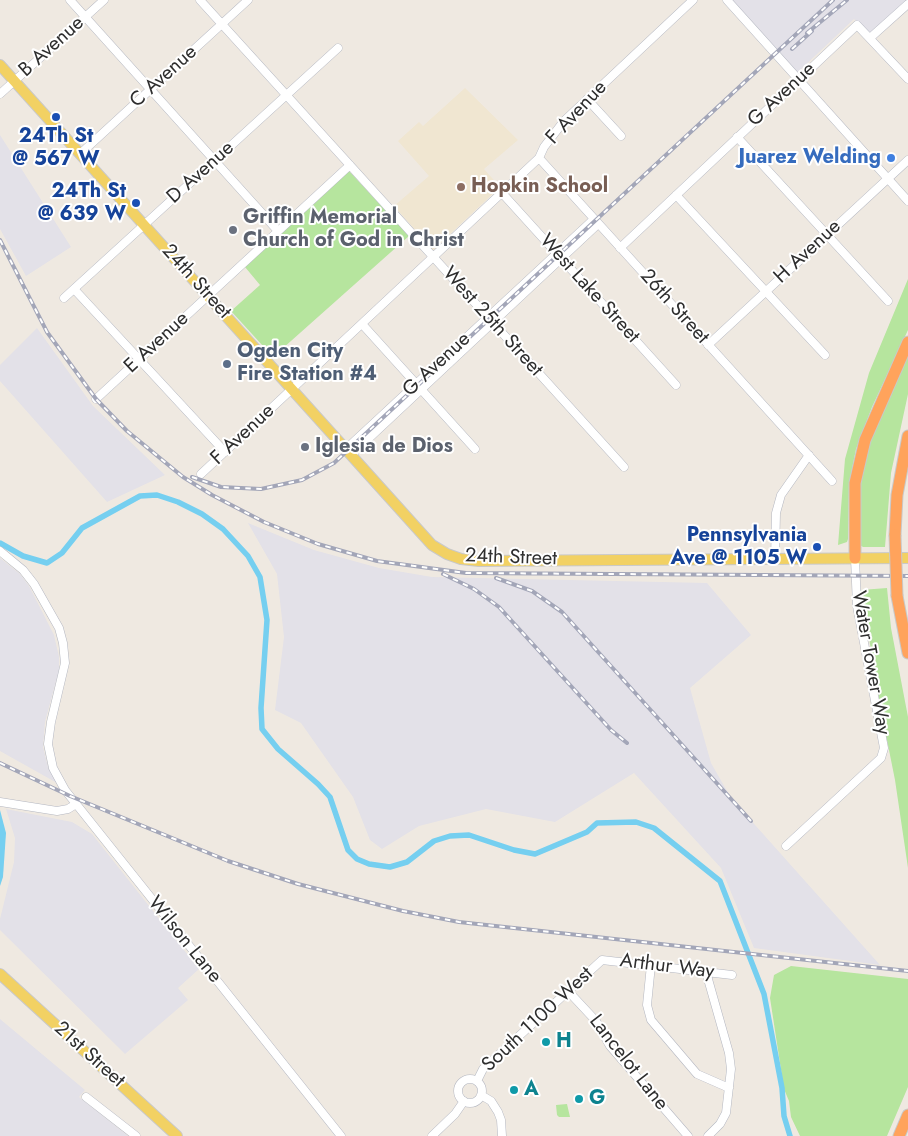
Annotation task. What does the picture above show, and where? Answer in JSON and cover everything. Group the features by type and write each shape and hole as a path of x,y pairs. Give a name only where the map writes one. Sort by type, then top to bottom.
{"highway":[{"path":"855,558 855,483 865,440 908,342"},
{"path":"908,436 897,495 895,535 897,596 908,653"},
{"path":"899,1136 908,1116"}],"main road":[{"name":"24th Street","path":"0,65 432,545 461,558 497,561 908,558"},
{"name":"21st Street","path":"0,974 177,1136"}],"street":[{"path":"70,0 278,231"},
{"name":"B Avenue","path":"0,94 104,0"},
{"name":"West 25th Street","path":"200,0 489,321 624,467"},
{"name":"C Avenue","path":"80,154 248,0"},
{"name":"F Avenue","path":"201,474 502,193 538,158 544,147 564,122 693,0"},
{"path":"727,0 908,201"},
{"path":"908,4 870,38 908,79"},
{"name":"G Avenue","path":"620,248 858,24 870,38"},
{"name":"D Avenue","path":"64,298 338,48"},
{"path":"587,99 621,136"},
{"path":"738,137 888,302"},
{"name":"26th Street","path":"538,158 832,481"},
{"name":"H Avenue","path":"708,345 908,160"},
{"name":"E Avenue","path":"96,399 350,165"},
{"name":"West Lake Street","path":"502,193 676,385"},
{"path":"676,195 825,355"},
{"name":"G Avenue","path":"348,452 596,222"},
{"path":"74,289 225,452"},
{"path":"362,324 475,449"},
{"path":"776,559 776,513 781,495 809,455"},
{"name":"Wilson Lane","path":"0,551 24,570 59,628 65,663 51,722 48,744 53,768 76,804 342,1136"},
{"name":"Water Tower Way","path":"786,846 881,758 884,748 856,606 855,558"},
{"path":"2,802 57,811 68,809 76,804"},
{"name":"Arthur Way","path":"602,960 732,975"},
{"name":"South 1100 West","path":"477,1081 483,1069 602,960"},
{"path":"651,966 647,1004 651,1020 697,1074 728,1088"},
{"path":"706,972 729,1053 731,1069 724,1119 708,1136"},
{"name":"Lancelot Lane","path":"568,991 596,1021 610,1046 688,1136"},
{"path":"464,1102 458,1093 460,1084 466,1079 477,1081 481,1086 482,1095 491,1102 498,1112 501,1120 502,1136"},
{"path":"464,1102 476,1102 482,1095"},
{"path":"86,1097 136,1136"},
{"path":"432,1136 455,1114 464,1102"}],"shaded area":[{"path":"731,0 907,0 870,34 854,19 797,73"},
{"path":"465,88 518,140 484,169 500,187 433,250 394,206 429,176 398,141 419,122 423,126"},
{"path":"0,135 71,247 26,276 0,229"},
{"path":"37,328 93,406 165,475 107,502 0,381 0,365"},
{"path":"248,523 314,550 379,568 432,577 707,583 751,635 690,688 711,763 731,798 880,965 754,948 721,868 634,773 555,822 486,809 419,826 382,849 370,840 353,797 301,723 275,710 284,637 277,574"},
{"path":"0,558 20,574 29,586 54,635 59,657 59,670 45,722 43,747 48,767 57,783 0,751"},
{"path":"6,809 72,822 92,834 199,969 178,988 188,1000 125,1054 0,930 0,919 14,862 15,838"},
{"path":"0,1019 85,1090 79,1097 128,1136 0,1136"}],"green space":[{"path":"349,171 409,236 273,357 231,311 260,285 245,267"},
{"path":"908,279 908,330 872,407 856,449 849,484 848,539 847,542 838,545 845,459 869,373"},
{"path":"908,350 908,394 891,473 885,547 863,547 860,545 857,502 866,451"},
{"path":"887,588 891,628 908,717 908,868 895,780 861,590"},
{"path":"791,966 908,979 908,1087 887,1136 800,1136 791,1117 789,1101 784,1089 770,998 774,975"},
{"path":"567,1104 570,1117 559,1117 556,1105"}],"water":[{"path":"0,810 6,833 3,877 0,886"}],"waterway":[{"path":"0,543 23,556 47,563 62,553 82,528 140,496 157,495 178,502 202,514 223,529 248,556 260,577 267,620 261,708 262,729 278,749 330,797 348,850 357,859 369,864 390,867 407,862 434,841 450,836 469,835 514,850 535,854 587,832 597,823 636,822 654,828 720,881 764,994 782,1088 784,1116 790,1136"}],"railway":[{"path":"192,477 221,487 261,489 302,480 334,463 833,0"},
{"path":"807,33 847,0"},
{"path":"792,49 812,31"},
{"path":"0,240 47,332 96,399 127,431 183,477 212,495 264,522 318,544 377,561 466,573 908,576"},
{"path":"443,574 474,589 499,607 611,730 627,743"},
{"path":"496,578 532,591 562,612 751,821"},
{"path":"0,763 70,796 228,861 298,884 403,911 459,922 908,971"}],"place":[{"name":"24Th St @ 567 W","path":"56,117"},
{"name":"Juarez Welding","path":"891,158"},
{"name":"Hopkin School","path":"461,187"},
{"name":"24Th St @ 639 W","path":"136,203"},
{"name":"Griffin Memorial Church of God in Christ","path":"233,230"},
{"name":"Ogden City Fire Station #4","path":"227,364"},
{"name":"Iglesia de Dios","path":"305,447"},
{"name":"Pennsylvania Ave @ 1105 W","path":"817,547"},
{"name":"H","path":"546,1042"},
{"name":"A","path":"514,1090"},
{"name":"G","path":"579,1099"}]}
